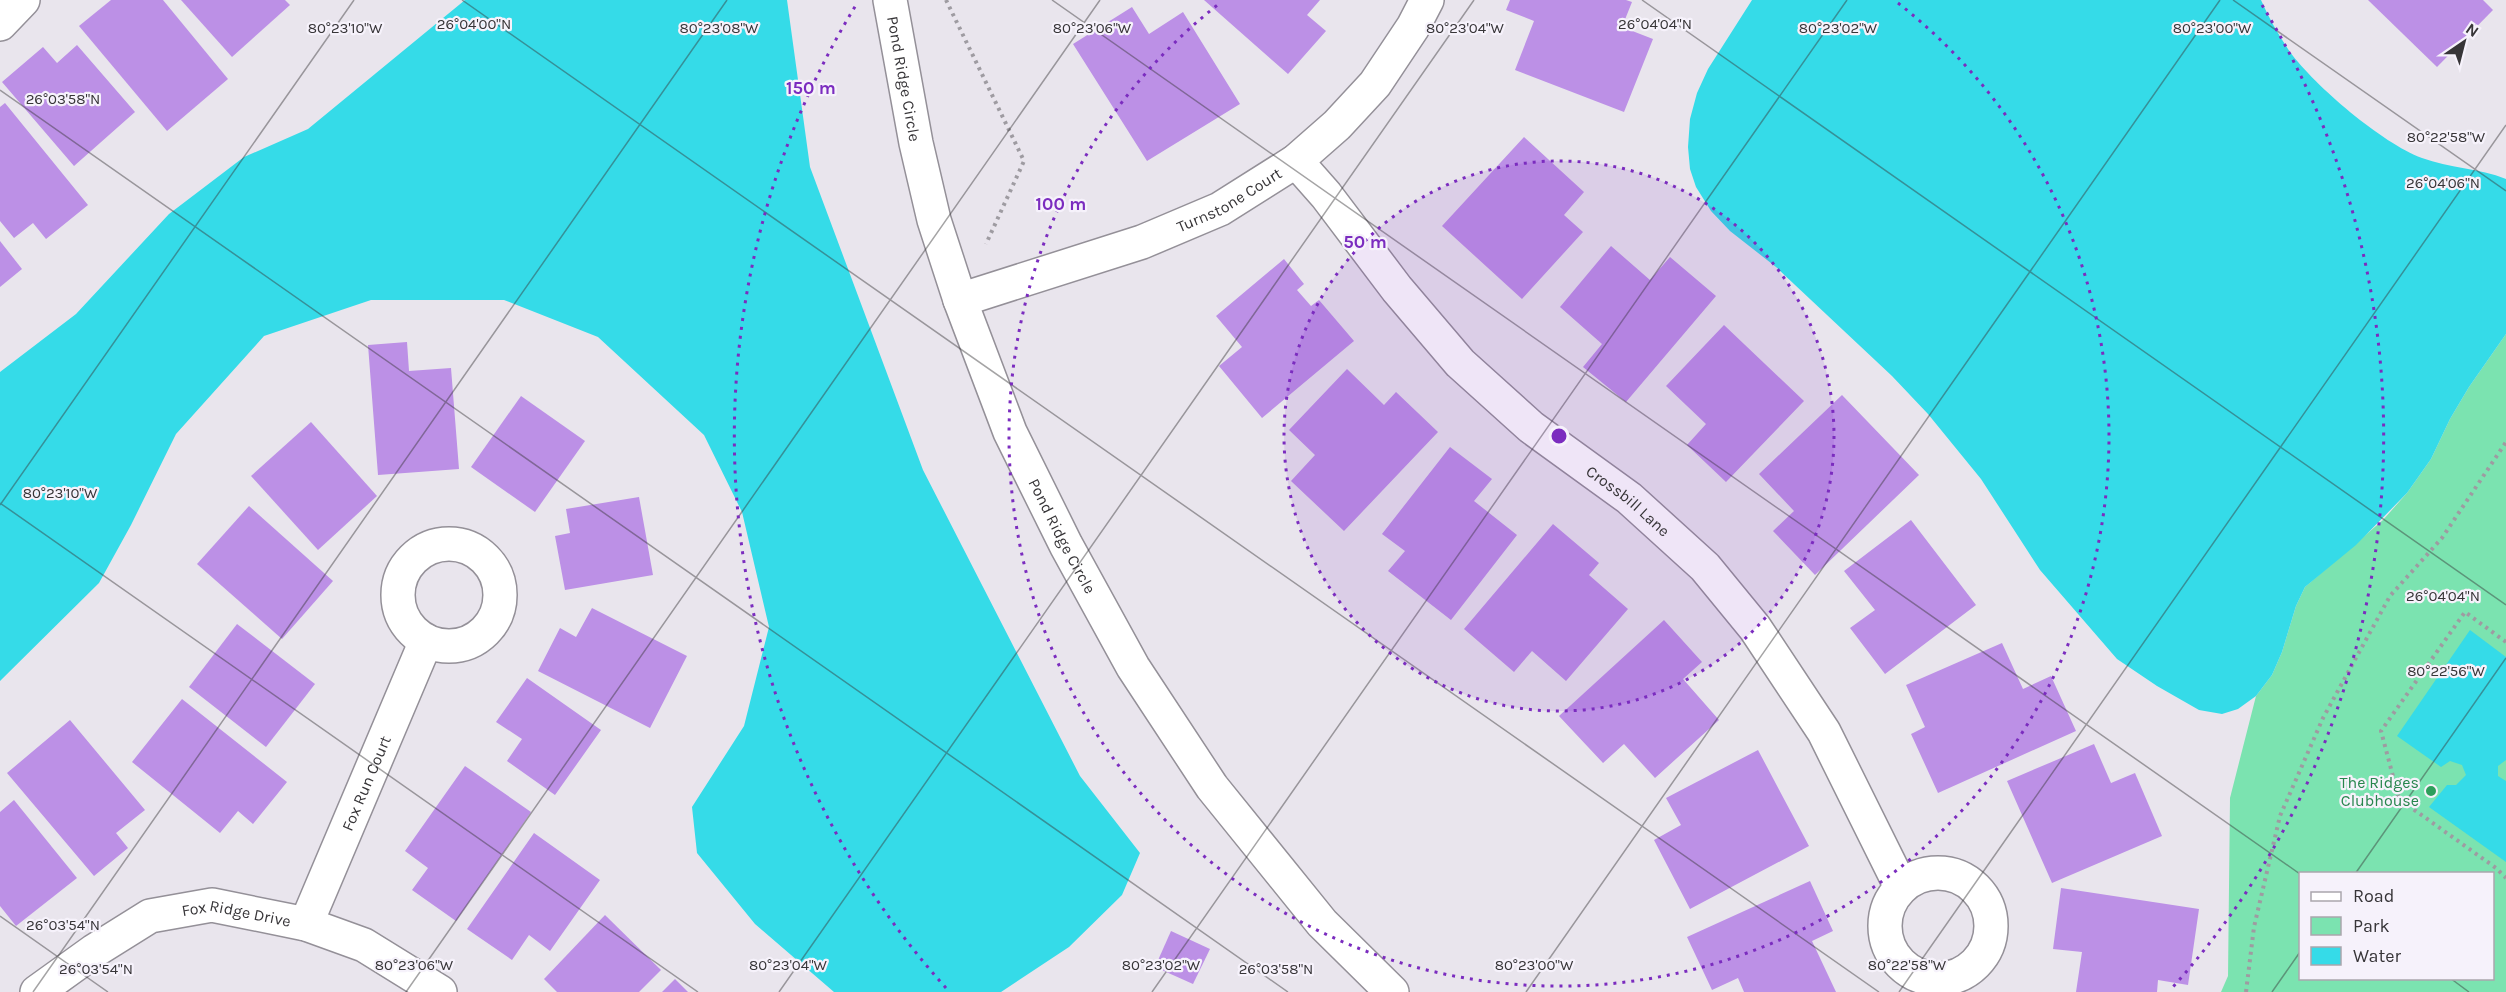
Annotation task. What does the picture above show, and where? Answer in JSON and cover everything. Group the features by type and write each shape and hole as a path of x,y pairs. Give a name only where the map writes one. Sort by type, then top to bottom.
{"street":[{"path":"0,24 23,0"},
{"name":"Pond Ridge Circle","path":"890,0 916,143 934,220 960,300 1010,432 1066,545 1133,667 1212,787 1322,922 1392,992"},
{"name":"Turnstone Court","path":"960,300 1142,242 1220,209 1296,161 1337,125 1375,84 1413,27 1427,0"},
{"name":"Crossbill Lane","path":"1296,161 1326,195 1397,289 1460,363 1531,427 1629,498 1705,567 1755,628 1824,732 1901,887"},
{"name":"Fox Run Court","path":"306,924 426,641"},
{"name":"Fox Ridge Drive","path":"37,992 94,951 150,916 212,906 306,924 364,945 440,992"}],"path":[{"path":"946,0 1024,161 986,244"},
{"path":"2246,992 2254,927 2280,816 2323,718 2391,596 2442,538 2506,442"},
{"path":"2506,642 2464,612 2381,731 2399,799 2496,868 2506,878"}],"green space":[{"path":"2506,334 2506,992 2221,992 2228,976 2230,798 2256,696 2272,675 2305,587 2383,520 2407,493 2431,459 2450,419"}],"water":[{"path":"465,0 787,0 810,167 923,470 1080,776 1140,853 1122,895 1069,947 1001,992 834,992 755,924 697,853 692,807 744,726 769,627 742,512 704,435 598,337 504,300 371,300 264,336 176,434 131,525 99,583 0,681 0,372 76,314 169,214 244,157 308,129"},
{"path":"1752,0 2261,0 2282,40 2301,66 2332,97 2369,127 2406,151 2422,158 2506,179 2506,334 2469,387 2450,419 2431,459 2407,493 2356,545 2305,587 2272,675 2256,696 2238,709 2222,714 2199,710 2157,686 2117,659 2040,570 1981,479 1928,414 1892,376 1776,267 1730,231 1711,211 1696,187 1690,169 1688,147 1690,119 1697,93 1708,69"},
{"path":"2470,630 2506,657 2506,760 2498,766 2498,776 2506,781 2506,862 2429,807 2447,785 2456,785 2466,775 2462,765 2450,761 2441,767 2397,736"}],"building":[{"path":"111,0 163,0 228,79 167,131 79,26"},
{"path":"181,0 285,0 290,5 232,57"},
{"path":"1204,0 1320,0 1307,15 1326,31 1288,74"},
{"path":"1510,0 1626,0 1632,2 1622,27 1653,39 1624,112 1515,70 1534,21 1506,10"},
{"path":"2368,0 2483,0 2493,10 2437,67"},
{"path":"1132,7 1149,34 1183,12 1240,104 1147,161 1073,44"},
{"path":"77,45 135,112 74,166 2,82 43,47 57,63"},
{"path":"5,103 88,205 46,239 33,223 14,238 0,221 0,107"},
{"path":"1524,137 1584,192 1564,215 1583,232 1522,299 1442,226"},
{"path":"0,241 22,269 0,287"},
{"path":"1611,246 1650,280 1670,257 1716,296 1626,402 1583,367 1602,344 1560,307"},
{"path":"1284,259 1304,284 1297,290 1311,306 1319,300 1354,341 1262,418 1219,366 1242,347 1216,316"},
{"path":"1724,325 1804,401 1726,482 1687,445 1706,424 1666,386"},
{"path":"407,342 409,371 451,368 459,469 378,475 368,345"},
{"path":"1347,369 1384,405 1396,392 1438,432 1344,531 1291,481 1315,455 1289,430"},
{"path":"1842,395 1919,475 1815,575 1773,531 1794,511 1759,474"},
{"path":"521,396 585,441 535,512 471,467"},
{"path":"311,422 377,496 318,550 251,476"},
{"path":"1450,447 1492,479 1474,501 1517,535 1451,620 1388,571 1405,551 1382,534"},
{"path":"639,497 653,575 565,590 555,536 570,533 566,509"},
{"path":"249,506 333,581 282,639 197,564"},
{"path":"1911,520 1976,605 1885,674 1850,628 1875,610 1844,571"},
{"path":"1553,524 1599,563 1589,575 1628,609 1566,681 1532,651 1514,672 1464,629"},
{"path":"592,608 687,656 650,728 538,671 560,628 576,637"},
{"path":"1664,620 1702,662 1683,679 1719,720 1655,778 1624,744 1603,763 1559,716"},
{"path":"237,624 315,684 266,747 189,687"},
{"path":"2002,643 2023,689 2051,676 2076,731 1938,793 1911,734 1925,727 1906,685"},
{"path":"527,678 601,730 555,795 507,761 522,739 496,722"},
{"path":"182,699 287,782 253,824 238,811 220,833 132,762"},
{"path":"70,720 145,810 116,833 128,848 94,876 7,773"},
{"path":"2094,744 2111,783 2135,773 2162,836 2052,883 2007,781"},
{"path":"1758,750 1809,846 1690,909 1654,840 1681,825 1666,798"},
{"path":"465,766 531,812 456,921 412,890 428,868 405,851"},
{"path":"14,800 77,878 16,926 0,906 0,812"},
{"path":"534,833 600,880 550,951 529,935 512,960 467,929"},
{"path":"1810,881 1833,931 1812,941 1836,992 1744,992 1738,978 1712,990 1687,937"},
{"path":"2061,888 2199,909 2188,985 2158,980 2157,992 2076,992 2082,952 2053,949"},
{"path":"605,915 661,970 639,992 557,992 544,979"},
{"path":"1171,931 1210,949 1193,984 1155,967"},
{"path":"675,979 688,992 662,992"}],"place":[{"name":"The Ridges Clubhouse","path":"2431,791"}]}
